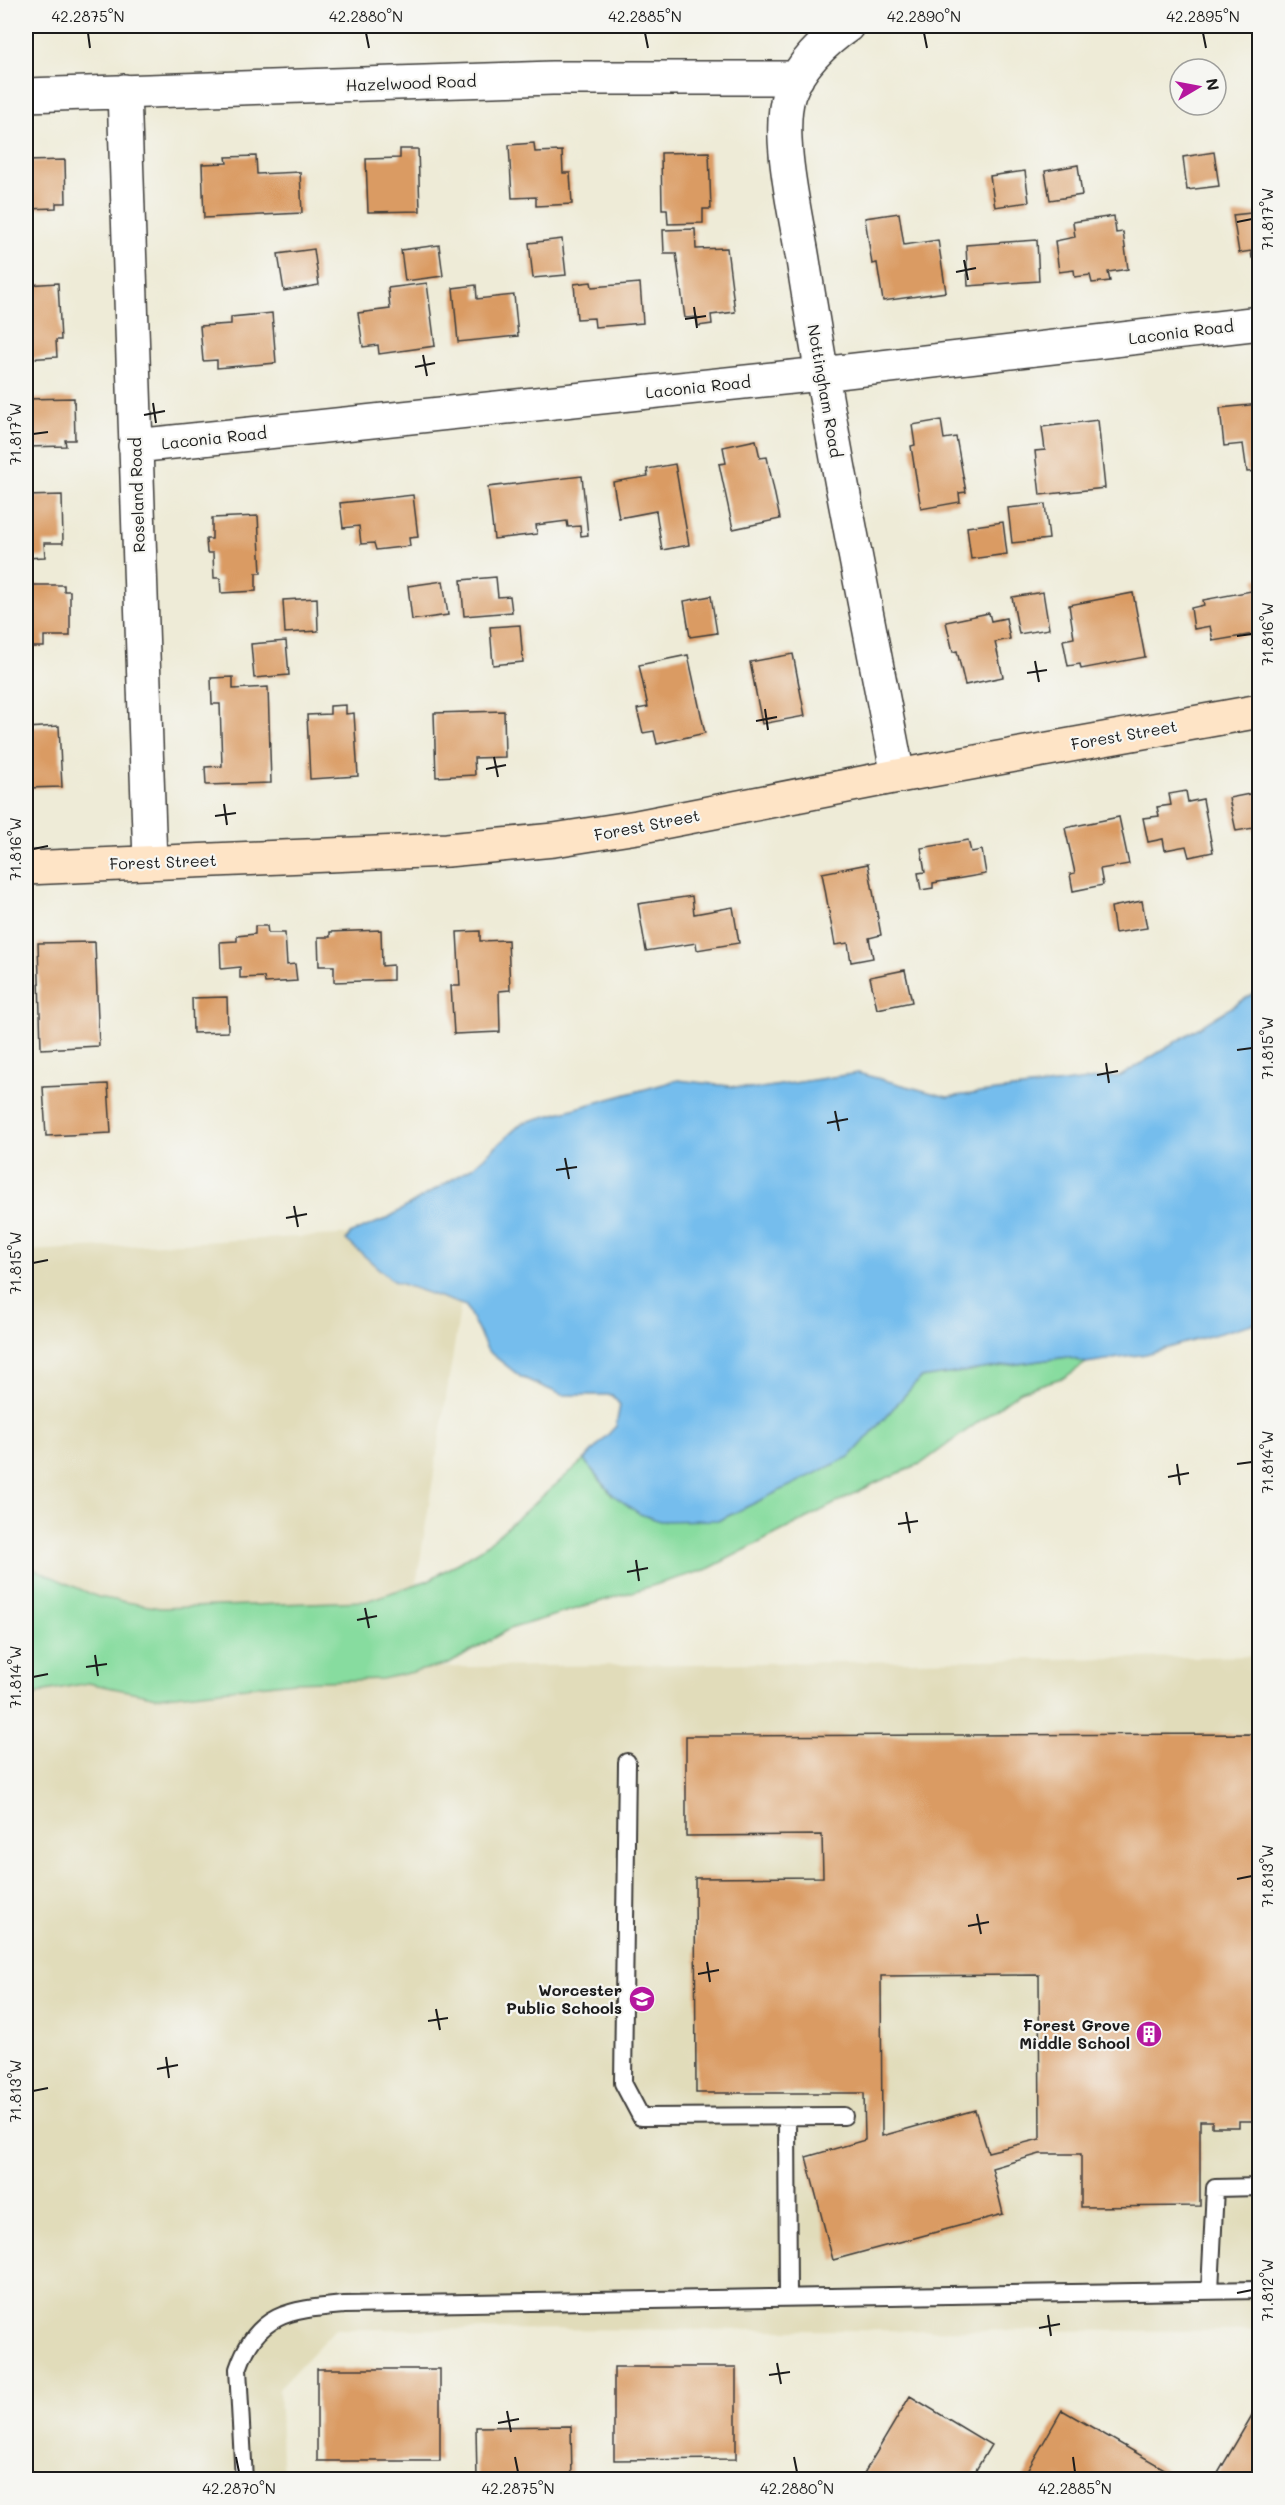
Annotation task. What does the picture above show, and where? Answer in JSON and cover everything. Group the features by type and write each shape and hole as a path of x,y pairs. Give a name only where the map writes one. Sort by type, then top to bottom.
{"main road":[{"name":"Forest Street","path":"26,868 447,850 554,840 637,827 898,776 1260,711"}],"street":[{"name":"Nottingham Road","path":"847,26 819,49 797,78 789,94 786,117 788,166 821,374 898,776"},
{"name":"Hazelwood Road","path":"26,95 552,78 797,78"},
{"name":"Roseland Road","path":"124,91 150,862"},
{"name":"Laconia Road","path":"135,446 821,374 1260,323"}],"lane":[{"path":"627,1762 623,2083 641,2117 844,2116"},
{"path":"787,2116 788,2297"},
{"path":"1210,2290 1215,2188 1260,2187"},
{"path":"244,2480 238,2369 252,2337 285,2314 344,2305 1260,2290"}],"shaded area":[{"name":"Worcester Public Schools","path":"473,1228 403,1668 1259,1656 1259,2331 335,2329 279,2388 283,2479 26,2480 26,1251"}],"green space":[{"path":"1067,1357 1086,1363 1065,1377 1021,1391 922,1463 875,1483 708,1569 509,1629 449,1664 382,1679 294,1682 157,1697 88,1683 45,1691 26,1700 26,1560 34,1569 98,1597 160,1608 366,1601 429,1580 483,1548 584,1460 612,1495 720,1520 851,1456 920,1378"}],"water":[{"path":"1259,990 1259,1322 1146,1354 1086,1363 1067,1357 920,1378 851,1456 720,1520 660,1521 640,1514 613,1495 584,1460 616,1426 620,1405 612,1395 562,1395 521,1377 488,1351 466,1306 393,1281 346,1240 351,1233 386,1219 473,1167 522,1123 678,1080 755,1089 858,1073 947,1097 1121,1076"}],"building":[{"path":"534,143 535,152 562,151 563,173 570,173 572,204 536,206 536,197 512,198 509,145"},
{"path":"400,149 418,149 420,211 368,212 366,159 400,158"},
{"path":"709,152 711,209 703,209 703,223 668,224 667,209 662,209 661,153"},
{"path":"1214,152 1219,186 1187,190 1183,157"},
{"path":"256,156 257,174 300,172 302,213 204,218 202,164 227,163 226,157"},
{"path":"65,160 66,203 56,203 56,208 26,209 26,161"},
{"path":"1078,165 1082,195 1050,200 1045,171"},
{"path":"1025,171 1029,202 995,207 990,176"},
{"path":"1260,212 1260,257 1252,258 1251,251 1239,253 1233,215"},
{"path":"899,213 904,245 938,240 946,292 883,301 877,263 872,264 865,218"},
{"path":"1114,216 1116,233 1123,232 1128,269 1108,272 1110,281 1092,283 1090,275 1075,277 1074,270 1059,272 1055,241 1075,237 1073,222"},
{"path":"695,229 696,249 727,248 735,312 711,315 712,324 698,326 697,317 685,318 676,253 664,253 663,230"},
{"path":"562,239 566,275 533,278 529,243"},
{"path":"1037,240 1039,281 968,286 966,245"},
{"path":"439,245 443,276 405,281 401,250"},
{"path":"314,249 319,285 284,291 278,254"},
{"path":"591,282 592,287 640,283 643,323 595,327 594,318 577,319 574,284"},
{"path":"58,283 61,340 56,340 57,357 26,359 26,285"},
{"path":"427,283 435,346 379,354 378,345 363,347 358,313 390,309 388,288"},
{"path":"476,285 477,299 514,295 518,336 458,342 453,288"},
{"path":"272,313 276,363 217,368 217,360 203,361 200,326 231,324 231,317"},
{"path":"74,398 75,440 65,440 66,446 26,447 26,399"},
{"path":"1260,404 1260,471 1247,472 1243,444 1224,446 1220,408"},
{"path":"941,420 944,439 956,437 966,492 959,493 960,502 921,509 911,446 915,445 912,425"},
{"path":"1098,420 1105,488 1040,495 1035,451 1045,450 1042,427"},
{"path":"756,440 760,458 767,457 780,519 733,529 719,464 726,463 723,447"},
{"path":"675,464 689,545 662,550 656,511 619,518 613,482 648,476 647,469"},
{"path":"582,476 588,535 581,536 580,526 568,527 567,521 536,525 537,534 494,539 488,487"},
{"path":"62,495 63,543 44,543 45,557 26,558 26,496"},
{"path":"413,495 418,537 409,538 410,546 376,550 374,543 361,544 359,526 343,528 340,503"},
{"path":"1045,504 1049,539 1012,543 1008,508"},
{"path":"258,516 261,573 256,573 256,591 221,593 220,578 214,578 213,553 207,553 206,539 212,539 212,518"},
{"path":"1003,522 1007,554 971,559 967,527"},
{"path":"496,577 498,597 510,596 512,612 464,616 461,580"},
{"path":"1260,578 1260,633 1213,641 1210,626 1194,629 1191,608 1204,605 1203,600 1257,590 1255,579"},
{"path":"443,581 448,615 412,620 408,586"},
{"path":"26,585 64,585 64,591 70,591 70,636 44,636 44,647 26,647"},
{"path":"1043,592 1049,629 1019,634 1012,597"},
{"path":"1133,593 1145,657 1081,669 1080,664 1068,666 1063,640 1074,638 1069,605"},
{"path":"711,596 717,633 690,637 684,601"},
{"path":"317,598 318,631 285,633 283,600"},
{"path":"989,613 991,621 1006,618 1010,639 995,642 1003,677 965,685 957,651 953,652 946,622"},
{"path":"520,625 523,662 493,665 490,627"},
{"path":"286,641 289,675 254,678 251,644"},
{"path":"793,654 805,716 762,724 750,662"},
{"path":"688,655 705,733 657,744 654,731 643,733 637,709 648,707 639,665"},
{"path":"233,677 233,689 268,687 271,783 206,785 205,767 222,766 220,704 212,704 211,678"},
{"path":"346,705 346,714 354,713 358,776 310,779 307,715 330,714 330,706"},
{"path":"504,711 505,757 474,758 475,775 436,777 434,713"},
{"path":"59,726 62,787 26,788 26,728"},
{"path":"1186,791 1188,802 1203,799 1213,852 1189,857 1186,846 1165,850 1163,839 1148,842 1143,818 1159,816 1157,807 1171,805 1169,794"},
{"path":"1260,792 1260,831 1254,832 1253,828 1236,831 1229,798"},
{"path":"1119,817 1129,864 1100,869 1103,885 1073,891 1070,874 1075,873 1065,828"},
{"path":"968,840 971,852 982,850 986,874 933,883 933,888 921,890 918,873 925,872 921,848"},
{"path":"868,864 881,935 869,938 873,958 851,962 848,943 835,945 822,873"},
{"path":"692,896 694,914 733,907 739,943 697,950 696,943 646,951 638,904"},
{"path":"1142,901 1147,928 1115,933 1111,907"},
{"path":"255,926 267,926 268,933 285,933 287,965 295,964 297,981 265,983 264,977 240,978 240,967 221,969 220,942 237,941 237,936 255,934"},
{"path":"381,930 382,966 393,965 393,980 334,982 334,966 319,966 318,937 330,937 330,932"},
{"path":"480,931 480,941 508,940 510,990 499,991 500,1032 454,1034 451,986 460,986 457,932"},
{"path":"95,942 99,1046 41,1049 38,943"},
{"path":"905,970 912,1002 877,1009 870,977"},
{"path":"227,997 228,1032 193,1033 192,998"},
{"path":"108,1084 111,1133 46,1136 43,1087"},
{"name":"Forest Grove Middle School","path":"1260,1734 1260,2121 1239,2121 1239,2127 1212,2127 1212,2121 1200,2121 1200,2206 1081,2207 1081,2154 1040,2154 992,2168 1003,2214 833,2260 806,2157 865,2140 864,2093 696,2093 695,1878 823,1877 822,1835 686,1836 686,1736","holes":["1039,1975 1040,2139 988,2152 975,2110 882,2136 881,1976"]},
{"path":"614,2367 736,2367 736,2459 614,2460"},
{"path":"317,2369 440,2369 440,2461 317,2461"},
{"path":"910,2396 991,2445 970,2480 860,2480"},
{"path":"1258,2405 1260,2480 1214,2480"},
{"path":"1062,2410 1168,2471 1163,2480 1022,2480"},
{"path":"571,2426 572,2480 477,2480 476,2427"}],"place":[{"name":"Worcester Public Schools","path":"642,1999"},
{"name":"Forest Grove Middle School","path":"1149,2034"}]}
